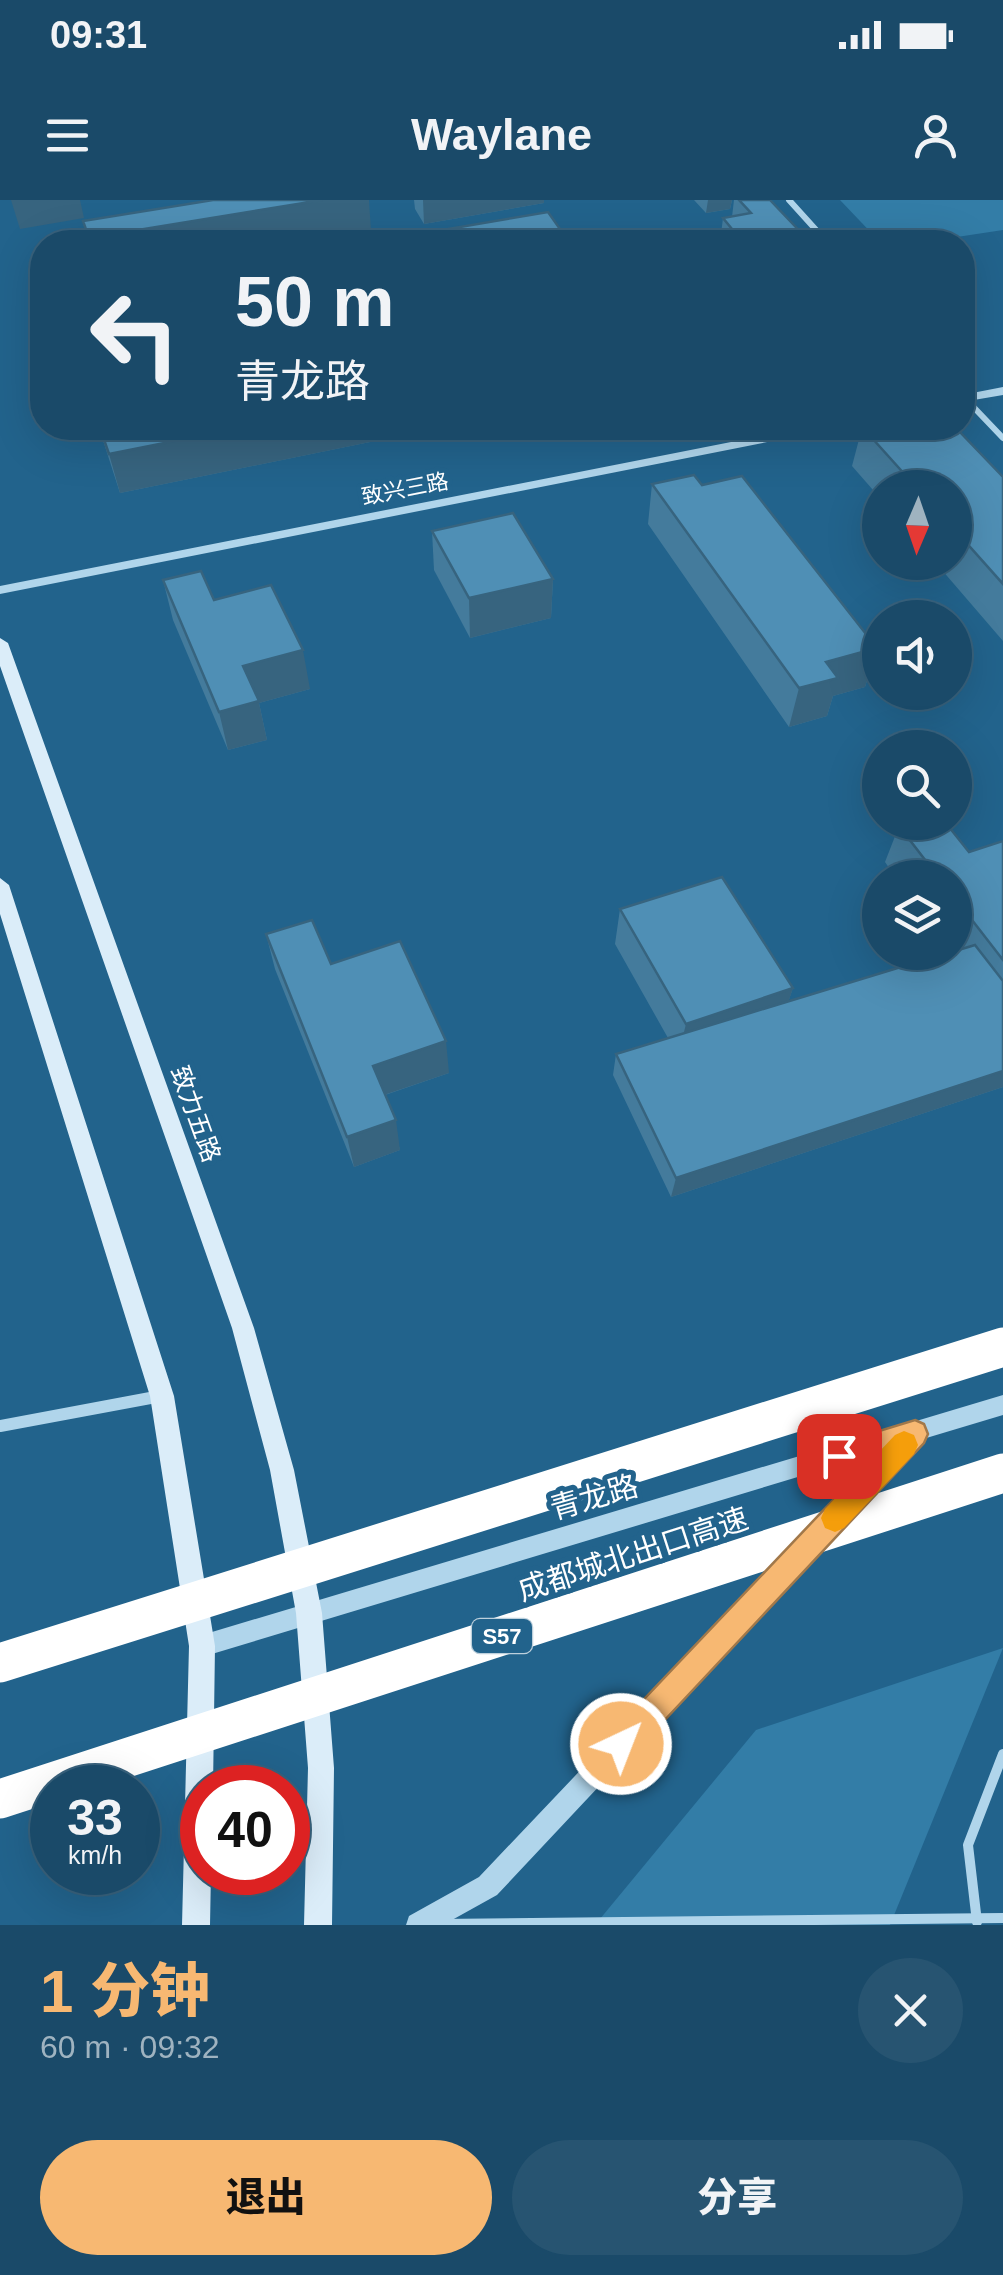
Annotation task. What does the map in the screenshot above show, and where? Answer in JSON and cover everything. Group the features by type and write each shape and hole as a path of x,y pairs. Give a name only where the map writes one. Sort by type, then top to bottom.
{"highway":[{"path":"0,1663 1003,1347"},
{"name":"成都城北出口高速","path":"0,1799 1003,1473"}],"main road":[{"name":"致力五路","path":"0,643 243,1328 282,1470 309,1612 321,1768 318,1925"},
{"path":"0,885 162,1396 202,1646 196,1925"}],"street":[{"path":"789,200 816,230"},
{"path":"975,395 1003,390"},
{"path":"975,409 1003,438"},
{"name":"致兴三路","path":"0,590 757,440"},
{"path":"0,1426 162,1396"},
{"name":"青龙路","path":"202,1646 1003,1405"},
{"path":"418,1925 488,1886 915,1434"}],"lane":[{"path":"976,1923 968,1844 1003,1754"},
{"path":"418,1925 976,1923 1003,1918"}],"shaded area":[{"path":"840,200 1003,200 1003,230 975,234 975,230 869,230"},
{"path":"1003,1648 890,1925 595,1925 756,1730"}],"building":[{"path":"213,200 322,200 138,230 86,230 83,221"},
{"path":"739,200 770,200 799,230 733,230 723,218 751,213"},
{"path":"548,212 560,229 554,230 442,230"},
{"path":"104,440 180,440 109,454"},
{"path":"874,440 968,440 1003,477 1003,584 972,549 972,470 901,470"},
{"path":"694,475 702,485 742,476 862,629 862,652 826,662 838,678 799,688 652,484"},
{"path":"513,513 553,579 469,598 432,531"},
{"path":"201,571 214,600 271,585 303,650 243,666 259,701 219,712 163,580"},
{"path":"910,840 959,840 969,852 1003,841 1003,960 972,920 972,860 925,860"},
{"path":"722,877 793,988 686,1024 620,909"},
{"path":"312,920 331,964 400,941 446,1041 373,1066 396,1120 347,1137 266,934"},
{"path":"972,946 1003,981 1003,1071 676,1178 616,1054 891,970 972,970"}],"slow traffic":[{"path":"835,1518 904,1445"}],"route":[{"path":"621,1744 915,1434 839,1456"}]}
